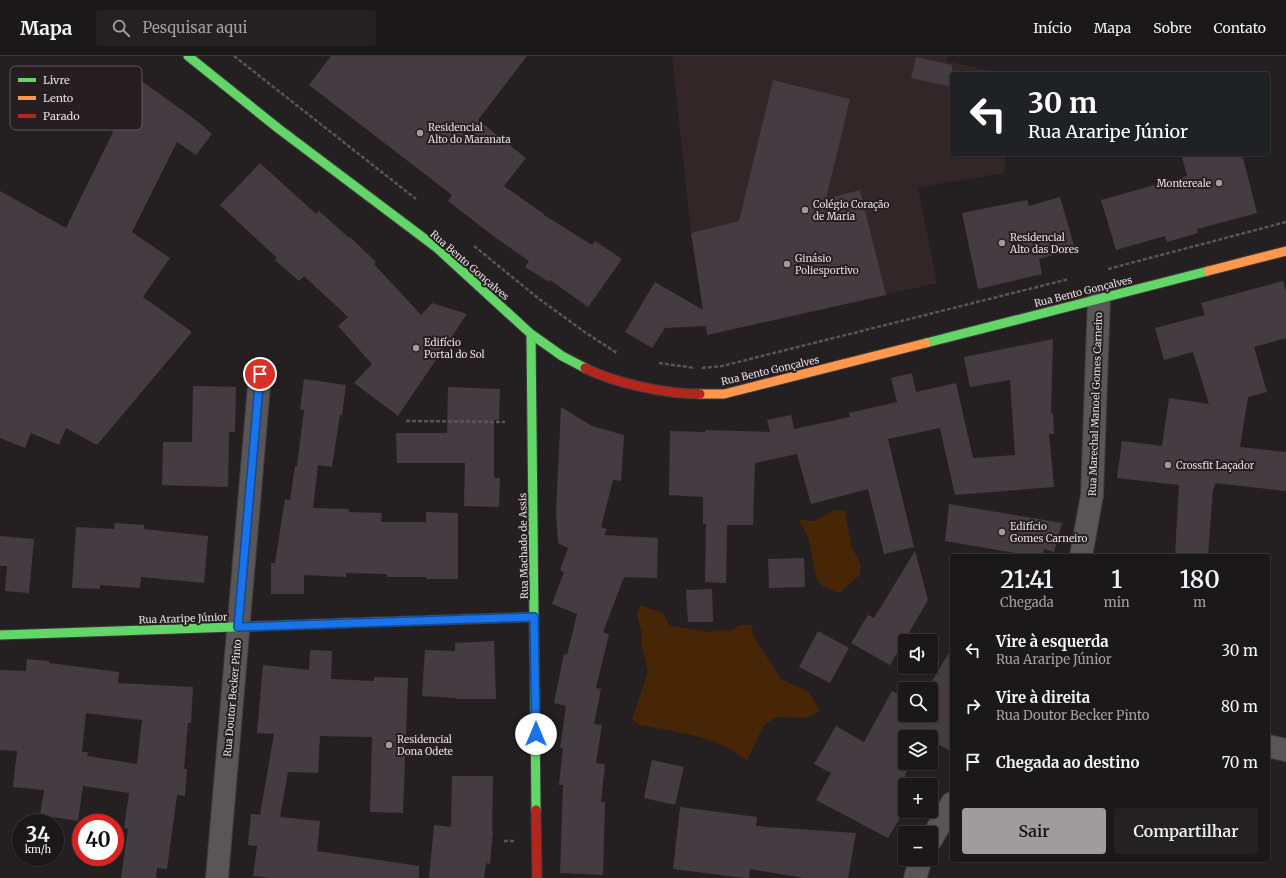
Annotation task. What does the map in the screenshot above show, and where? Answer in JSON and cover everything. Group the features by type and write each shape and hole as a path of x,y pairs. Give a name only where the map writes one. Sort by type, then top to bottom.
{"street":[{"name":"Rua Bento Gonçalves","path":"188,56 279,129 437,248 532,334 562,356 598,375 648,388 683,394 724,394 1286,251"},
{"name":"Rua Marechal Manoel Gomes Carneiro","path":"1081,554 1092,495 1099,299"},
{"name":"Rua Machado de Assis","path":"532,334 537,878"},
{"name":"Rua Doutor Becker Pinto","path":"217,878 260,374"},
{"name":"Rua Araripe Júnior","path":"0,635 534,617"},
{"path":"1270,746 1286,750"},
{"path":"938,827 950,806"},
{"path":"915,878 918,866"}],"path":[{"path":"234,56 418,201"},
{"path":"1106,270 1286,222"},
{"path":"472,245 538,298 612,351 619,354"},
{"path":"656,363 697,368 722,366 1076,277"},
{"path":"406,421 505,422"}],"shaded area":[{"name":"Colégio Coração de Maria","path":"672,56 948,56 947,61 994,72 950,72 950,156 1006,156 1004,173 918,187 937,283 707,335 691,233"},
{"path":"834,510 845,511 852,548 861,564 860,575 839,593 824,587 817,580 808,537 799,520 815,521"},
{"path":"640,605 663,613 669,625 708,632 719,630 731,631 740,625 752,625 753,636 781,679 809,692 820,711 806,718 776,717 763,726 747,761 724,746 710,740 640,725 632,719 648,671 641,642 642,633 637,615"}],"building":[{"path":"331,56 527,56 478,120 526,158 504,186 544,215 592,245 595,241 622,259 588,307 550,280 549,282 525,267 529,261 448,201 452,195 309,85"},
{"path":"916,57 952,65 952,72 950,72 950,87 911,78"},
{"name":"Ginásio Poliesportivo","path":"773,80 850,99 826,199 860,190 886,295 707,335 706,326 665,328 652,348 625,332 655,282 703,310 691,233 739,221"},
{"path":"142,81 197,121 212,134 196,155 177,142 132,232 170,258 143,297 192,332 97,445 66,428 59,445 31,433 25,448 0,438 0,191 66,228 114,130 142,130"},
{"path":"1182,156 1243,156 1257,213 1197,229 1198,233 1167,242 1165,236 1116,250 1101,200 1187,176"},
{"path":"260,163 316,214 319,211 349,238 350,237 376,262 374,264 421,315 432,303 467,314 398,416 354,383 372,364 338,326 348,317 304,276 299,281 275,260 277,258 220,205"},
{"name":"Residencial Alto das Dores","path":"1060,197 1075,249 1039,259 1042,274 978,289 962,213 1027,200 1029,206"},
{"path":"1283,281 1286,292 1286,338 1254,347 1267,392 1248,397 1240,447 1286,452 1286,491 1215,483 1213,489 1208,554 1175,554 1179,485 1117,478 1122,441 1162,446 1169,398 1209,404 1193,352 1164,360 1155,328 1205,315 1201,303"},
{"path":"1053,339 1051,413 1053,413 1054,434 1049,434 1054,487 955,495 940,428 888,439 914,547 884,554 868,489 811,504 797,454 755,463 753,525 727,525 726,583 705,582 706,524 703,524 703,497 669,495 670,431 705,432 705,430 770,432 767,420 791,415 794,429 850,417 849,413 897,402 891,378 912,373 916,392 956,383 973,458 1015,455 1010,380 970,387 964,357"},
{"path":"304,379 346,385 332,467 318,465 313,508 349,509 349,512 382,513 381,522 426,522 426,512 458,513 458,579 387,577 387,574 346,573 346,577 304,575 304,594 271,594 271,563 275,563 285,499 290,500 295,466 297,466 304,410 300,409"},
{"path":"193,386 236,387 235,432 229,432 228,487 162,485 163,442 192,442"},
{"path":"448,387 500,389 499,420 494,420 494,478 500,478 499,507 464,506 465,463 397,463 396,433 447,433"},
{"path":"561,407 592,426 624,435 621,481 613,480 601,527 607,529 604,535 658,538 657,578 624,577 603,632 609,634 596,688 601,689 594,724 602,725 596,763 605,764 601,802 605,802 603,875 560,873 563,785 559,785 563,748 560,748 566,706 554,703 564,654 567,655 577,614 552,604 564,572 560,570 568,548 558,543 556,513"},
{"name":"Edifício Gomes Carneiro","path":"949,504 1062,523 1054,552 1044,549 1043,554 1021,554 945,541"},
{"path":"115,523 144,525 144,529 208,536 204,583 141,577 140,588 100,585 100,589 72,588 76,527 114,529"},
{"path":"0,536 34,539 29,593 5,591 7,566 0,566"},
{"path":"915,551 928,600 908,634 898,634 898,651 890,665 851,643 868,615 874,618"},
{"path":"804,558 805,587 769,588 768,559"},
{"path":"712,589 713,622 688,622 686,590"},
{"path":"818,631 849,648 830,683 799,667"},
{"path":"494,641 496,699 457,699 422,696 425,650 455,651 455,643"},
{"path":"310,650 332,651 331,679 374,681 374,677 408,678 403,813 370,812 372,737 320,736 318,773 288,772 280,817 320,821 317,851 419,866 419,878 270,878 253,876 257,846 248,845 251,814 260,815 274,734 257,733 263,665 309,670"},
{"path":"950,651 950,751 938,744 938,730 898,730 898,770 908,770 905,778 898,778 898,818 900,818 888,838 816,800 831,773 814,764 836,726 864,742 892,691 898,694 898,722 938,722 938,682 931,682 936,674 938,674 938,671"},
{"path":"27,659 119,672 118,683 193,687 191,723 188,723 184,769 187,769 185,796 177,795 167,869 157,868 156,878 121,878 123,866 124,866 128,829 124,828 129,793 83,786 79,814 72,814 72,820 64,819 64,814 40,814 44,790 13,787 17,751 0,750 0,670 26,671","holes":["86,713 142,720 137,764 87,756 88,752 82,752"]},
{"path":"652,760 684,767 675,805 644,798"},
{"path":"452,776 493,776 493,831 490,864 486,863 484,878 429,878 434,825 451,827"},
{"path":"680,807 757,817 756,826 856,833 848,878 804,878 750,869 749,878 744,878 673,869"}],"traffic: fast":[{"path":"188,56 279,129 437,248 531,334 562,356 585,368"},
{"path":"926,343 1208,271"},
{"path":"531,334 536,810"},
{"path":"0,635 347,623"}],"traffic: slow":[{"path":"1208,271 1286,251"},
{"path":"700,394 724,394 926,343"},
{"path":"347,623 534,617"}],"traffic: jam":[{"path":"585,368 610,378 641,387 672,392 700,394"},
{"path":"536,810 537,878"}],"place":[{"name":"Residencial Alto do Maranata","path":"420,133"},
{"name":"Montereale","path":"1219,183"},
{"name":"Colégio Coração de Maria","path":"805,210"},
{"name":"Residencial Alto das Dores","path":"1002,243"},
{"name":"Ginásio Poliesportivo","path":"787,264"},
{"name":"Edifício Portal do Sol","path":"416,348"},
{"name":"Crossfit Laçador","path":"1168,465"},
{"name":"Edifício Gomes Carneiro","path":"1002,532"},
{"name":"Residencial Dona Odete","path":"389,745"}],"route":[{"path":"260,374 238,627 534,617 536,734"}]}
